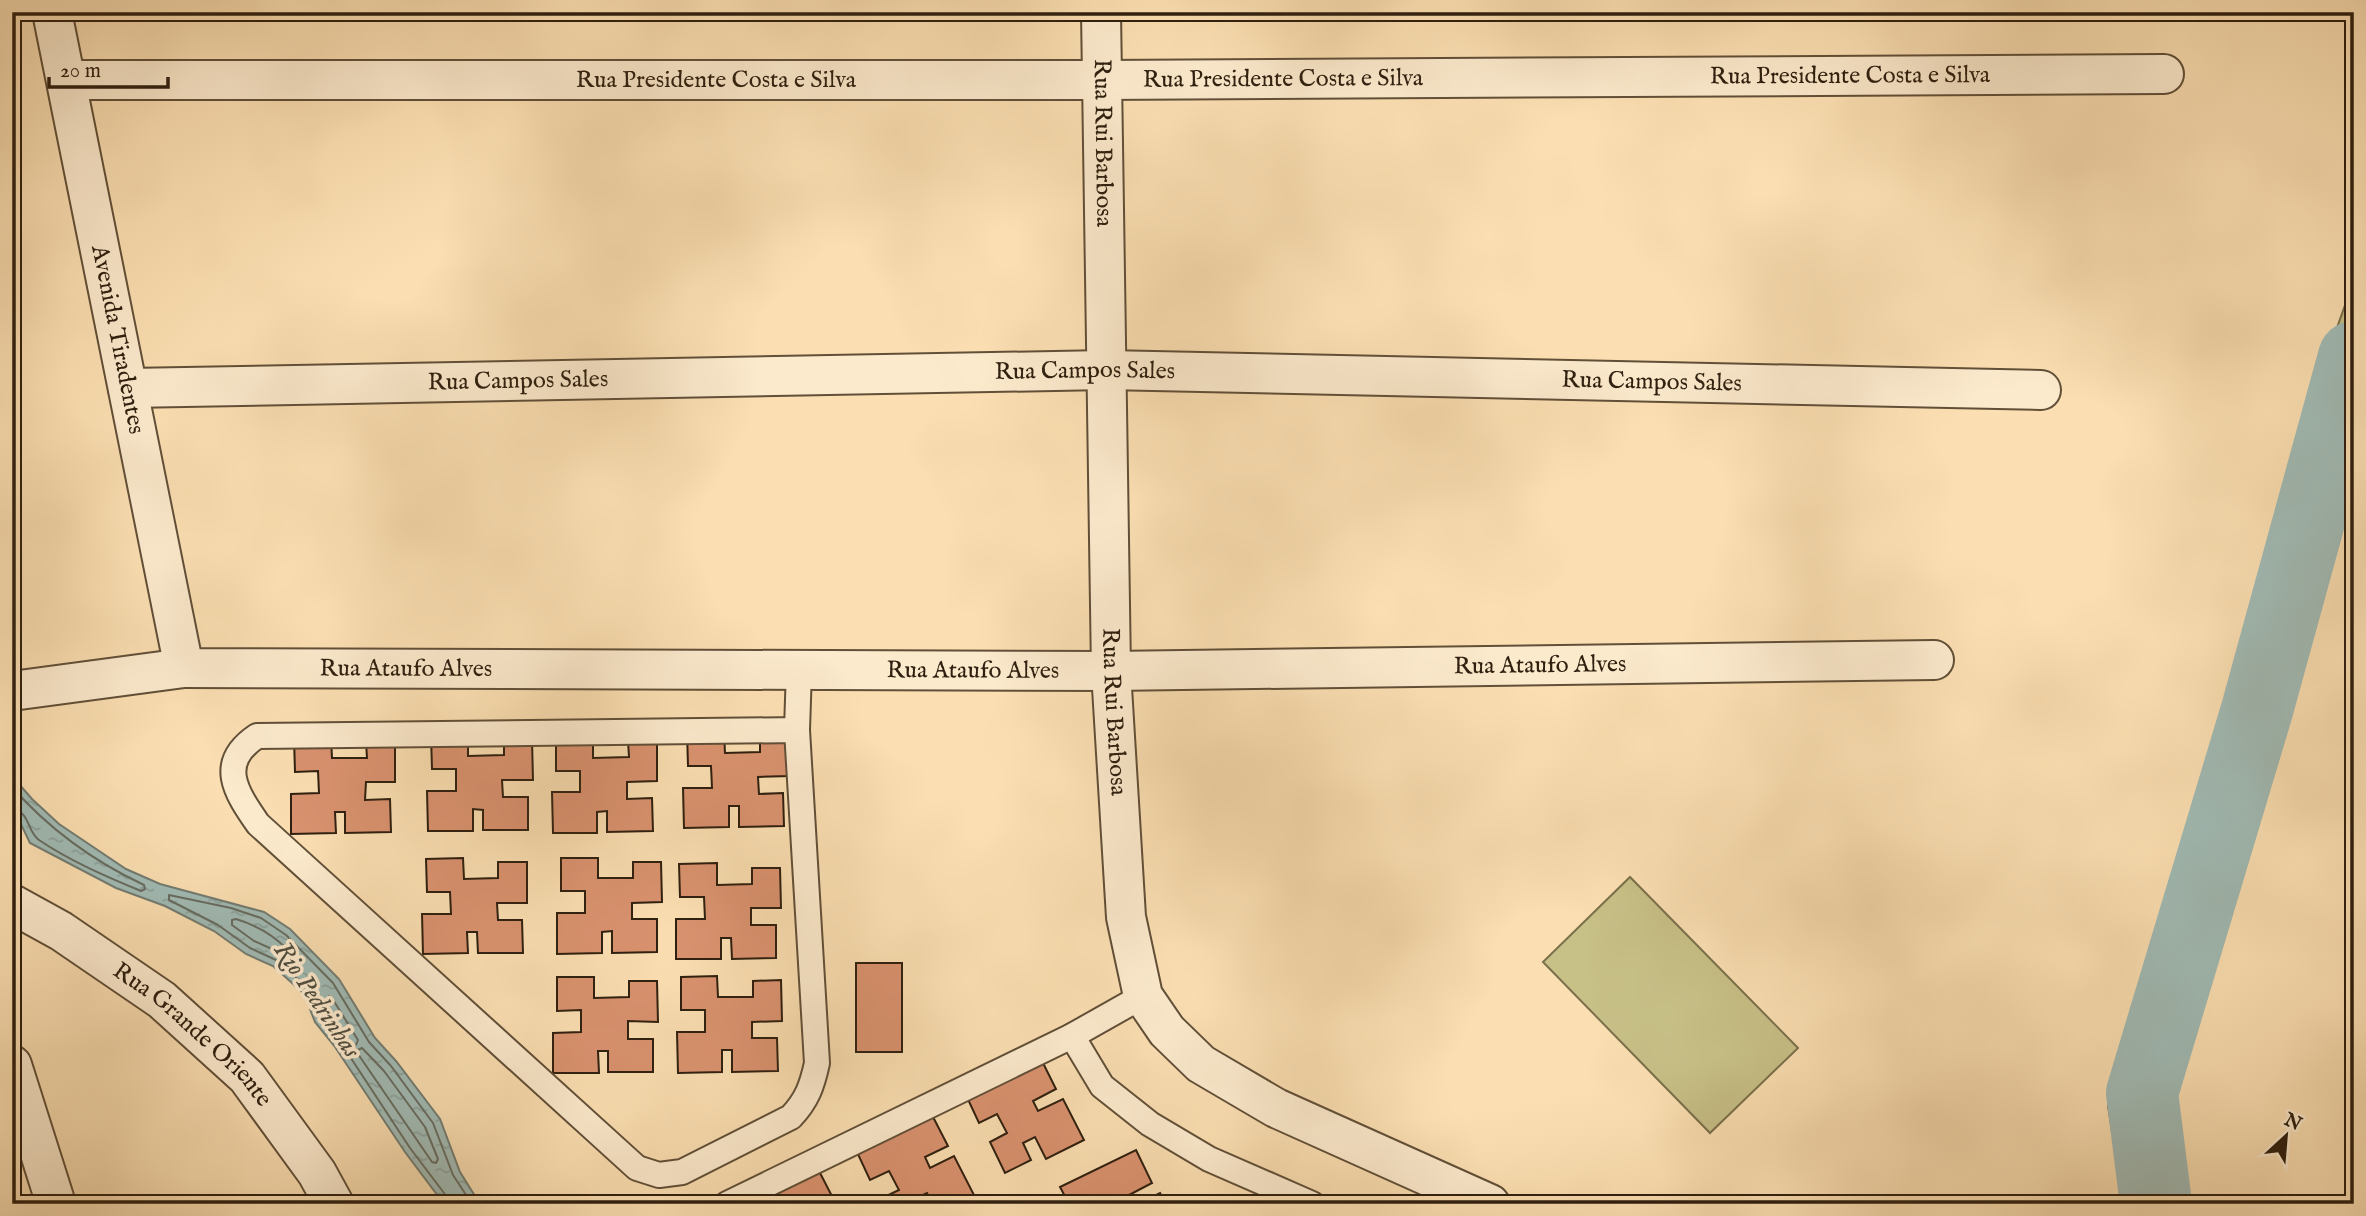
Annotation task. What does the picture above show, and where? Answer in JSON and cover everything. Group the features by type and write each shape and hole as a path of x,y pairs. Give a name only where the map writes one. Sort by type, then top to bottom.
{"street":[{"name":"Avenida Tiradentes","path":"52,12 184,668"},
{"name":"Rua Rui Barbosa","path":"1101,12 1111,671 1126,917 1143,996 1167,1031 1201,1064 1276,1108 1490,1204"},
{"name":"Rua Presidente Costa e Silva","path":"67,80 1102,80 2164,74"},
{"name":"Rua Campos Sales","path":"128,388 1106,370 2042,390"},
{"name":"Rua Ataufo Alves","path":"12,691 184,668 1111,671 1934,660"},
{"name":"Rua Grande Oriente","path":"12,904 61,931 162,1000 247,1077 317,1173 334,1204"},
{"path":"12,1065 56,1204"}],"lane":[{"path":"797,730 257,736 243,745 234,758 234,780 243,802 258,824 637,1168 659,1175 682,1171 791,1117 804,1103 812,1087 817,1063 797,730 799,669"},
{"path":"727,1204 1072,1036 1143,996"},
{"path":"1072,1036 1102,1086 1150,1124 1209,1159 1312,1204"}],"green space":[{"path":"2354,280 2354,467 2308,571 2285,662 2279,721 2234,846 2191,980 2166,1086 2159,1144 2172,1204 2126,1204 2108,1106 2229,710 2298,437"},
{"path":"1630,877 1798,1048 1710,1133 1543,962"}],"water":[{"name":"Rio Pedrinhas","path":"12,776 59,824 126,869 160,884 264,912 290,929 339,979 375,1038 440,1119 460,1172 480,1204 444,1204 315,1022 310,1009 310,999 273,966 246,954 214,931 165,906 116,888 30,843 19,820 12,814"}],"building":[{"path":"687,732 724,732 725,753 760,752 760,736 788,736 789,776 758,777 759,794 783,793 784,826 739,827 739,806 729,806 729,827 684,828 683,788 712,788 711,766 688,766"},
{"path":"468,735 468,756 504,755 504,739 532,739 533,780 502,780 503,797 528,797 528,830 483,830 483,810 473,809 473,831 428,831 427,791 456,791 456,769 432,769 431,736"},
{"path":"593,737 593,758 629,757 628,741 657,741 657,781 627,782 627,799 652,798 653,831 607,832 607,811 597,812 597,833 553,833 552,792 580,792 580,771 556,771 556,738"},
{"path":"294,738 331,738 332,758 367,758 366,742 395,741 395,782 366,782 365,800 390,799 391,832 345,833 345,812 335,812 336,833 291,834 291,794 319,793 318,771 295,772"},
{"path":"463,858 464,879 498,878 498,862 527,862 527,903 497,903 498,920 522,920 523,953 478,953 477,932 467,932 468,953 423,954 422,914 451,914 450,892 427,892 426,859"},
{"path":"561,858 598,858 598,878 633,878 633,862 661,862 662,902 632,903 632,919 657,919 657,952 612,953 612,931 602,932 602,953 557,954 557,913 585,913 585,891 561,891"},
{"path":"717,863 717,885 752,884 752,868 780,868 781,908 751,908 751,925 776,925 776,958 732,959 731,938 721,938 721,959 676,959 676,919 705,919 704,897 680,897 679,864"},
{"path":"856,963 902,963 902,1052 856,1052"},
{"path":"717,976 718,997 753,997 753,981 781,980 782,1021 752,1022 752,1038 777,1038 778,1071 732,1072 732,1050 722,1050 722,1072 678,1073 677,1032 705,1032 705,1010 681,1010 681,977"},
{"path":"557,977 594,977 594,998 629,997 629,981 657,981 658,1022 628,1021 628,1039 653,1039 653,1072 608,1072 608,1051 598,1051 599,1073 553,1073 553,1033 581,1032 581,1010 557,1011"},
{"path":"1040,1057 1056,1089 1033,1101 1038,1111 1063,1099 1084,1140 1046,1159 1035,1137 1023,1143 1031,1160 1005,1173 990,1142 1007,1133 997,1114 979,1123 965,1093"},
{"path":"931,1113 948,1146 925,1157 930,1168 954,1156 975,1197 962,1204 932,1204 927,1193 914,1199 917,1204 884,1204 882,1198 899,1190 889,1171 870,1180 856,1150"},
{"path":"1136,1150 1152,1183 1129,1195 1133,1204 1069,1204 1060,1187"},
{"path":"818,1169 835,1202 831,1204 747,1204"},
{"path":"1160,1193 1165,1204 1137,1204"},
{"path":"1028,1197 1031,1204 1015,1204"}],"waterway":[{"path":"2156,1204 2142,1093 2257,710 2354,357"}]}
